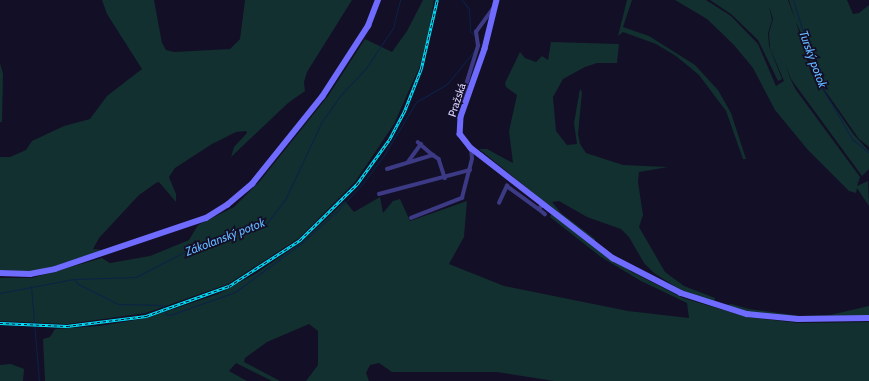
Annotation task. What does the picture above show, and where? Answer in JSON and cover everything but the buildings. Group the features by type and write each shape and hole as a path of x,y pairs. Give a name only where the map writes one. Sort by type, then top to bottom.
{"main road":[{"path":"0,273 39,274 206,218 227,205 252,184 322,97 368,26 378,1"},
{"name":"Pražská","path":"496,2 485,49 461,116 460,134 470,149 613,258 681,294 747,314 798,319 869,318"}],"street":[{"name":"Pražská","path":"462,101 478,46 476,32 496,2"},
{"path":"407,163 420,143 439,159 445,178"},
{"path":"411,218 462,198 472,159 470,149"},
{"path":"387,169 433,155"},
{"path":"379,194 445,178 470,170"},
{"path":"502,182 545,214"},
{"path":"499,203 507,186"},
{"path":"539,209 543,204"}],"green space":[{"path":"102,0 154,0 162,43 166,50 174,52 230,49 240,39 245,0 352,0 307,72 304,82 305,91 288,103 231,157 234,147 247,133 246,131 236,132 212,144 175,168 169,177 176,194 176,202 159,182 156,183 139,195 99,238 93,249 103,250 37,272 0,270 0,157 10,157 26,150 32,141 64,126 90,119 107,96 142,69 107,14"},
{"path":"423,0 434,0 429,32 419,68 394,124 355,182 299,238 228,284 146,313 67,324 0,321 0,278 32,278 102,258 110,263 150,256 189,240 198,225 234,207 260,181 328,96 365,39 392,52 407,31"},
{"path":"627,0 632,0 623,27 649,36 695,65 718,90 731,113 746,159 743,159 726,111 699,75 676,56 656,44 623,32 618,36"},
{"path":"675,0 706,0 731,16 758,44 776,86 784,81 770,48 769,33 773,19 769,6 772,20 768,33 769,46 782,79 778,81 758,40 731,14 710,0 788,0 795,19 789,0 847,0 853,14 859,13 869,5 869,147 859,139 812,72 809,51 796,22 811,73 854,135 869,151 869,169 862,176 791,79 785,64 790,78 796,90 860,177 857,186 868,181 869,206 857,188 856,193 849,191 808,150 775,110 753,68 734,45 707,19"},
{"path":"551,42 619,44 617,63 597,63 585,67 563,79 553,97 556,131 567,145 577,144 574,123 580,89 582,92 578,134 580,144 586,153 623,165 668,167 639,172 638,182 643,215 639,227 665,272 684,286 715,298 714,303 679,289 654,273 644,263 629,237 621,229 587,217 559,201 552,202 561,213 595,239 595,243 479,149 487,149 513,163 509,131 517,95 506,87 505,83 520,52 525,58 536,62 542,56 548,60"},
{"path":"0,63 3,74 2,122 0,122"},
{"path":"380,197 383,213 393,201 400,199 410,221 467,201 464,237 449,264 504,286 628,311 689,318 687,303 641,281 601,257 550,217 551,214 630,271 683,298 747,317 799,323 869,322 869,381 554,381 497,372 392,372 379,363 370,365 366,373 369,381 306,381 318,365 318,331 309,324 267,342 245,358 244,362 280,381 272,381 236,363 229,371 247,381 45,381 43,339 50,337 55,329 99,326 147,318 218,294 255,274 302,242 345,201 354,212"},
{"path":"731,304 749,309 801,316 830,315 869,306 869,316 804,318 750,313 727,305"},
{"path":"11,364 24,369 23,381 0,381 0,365"}],"waterway":[{"name":"Zákolanský potok","path":"0,293 74,279 136,277 188,250 266,224 285,200 321,123 339,97 366,68 393,28 400,0"},
{"path":"462,0 469,9 470,31 475,36"},
{"name":"Turský potok","path":"793,0 820,84 852,139 869,153"},
{"path":"74,279 78,284 118,304 162,305 166,314 170,315 235,292 303,242 336,212 363,183 384,155 416,102 447,84 475,50"},
{"path":"31,286 39,381"}],"railway":[{"path":"0,323 67,326 146,316 229,286 300,240 357,184 389,140 404,112 421,69 437,0"}]}
